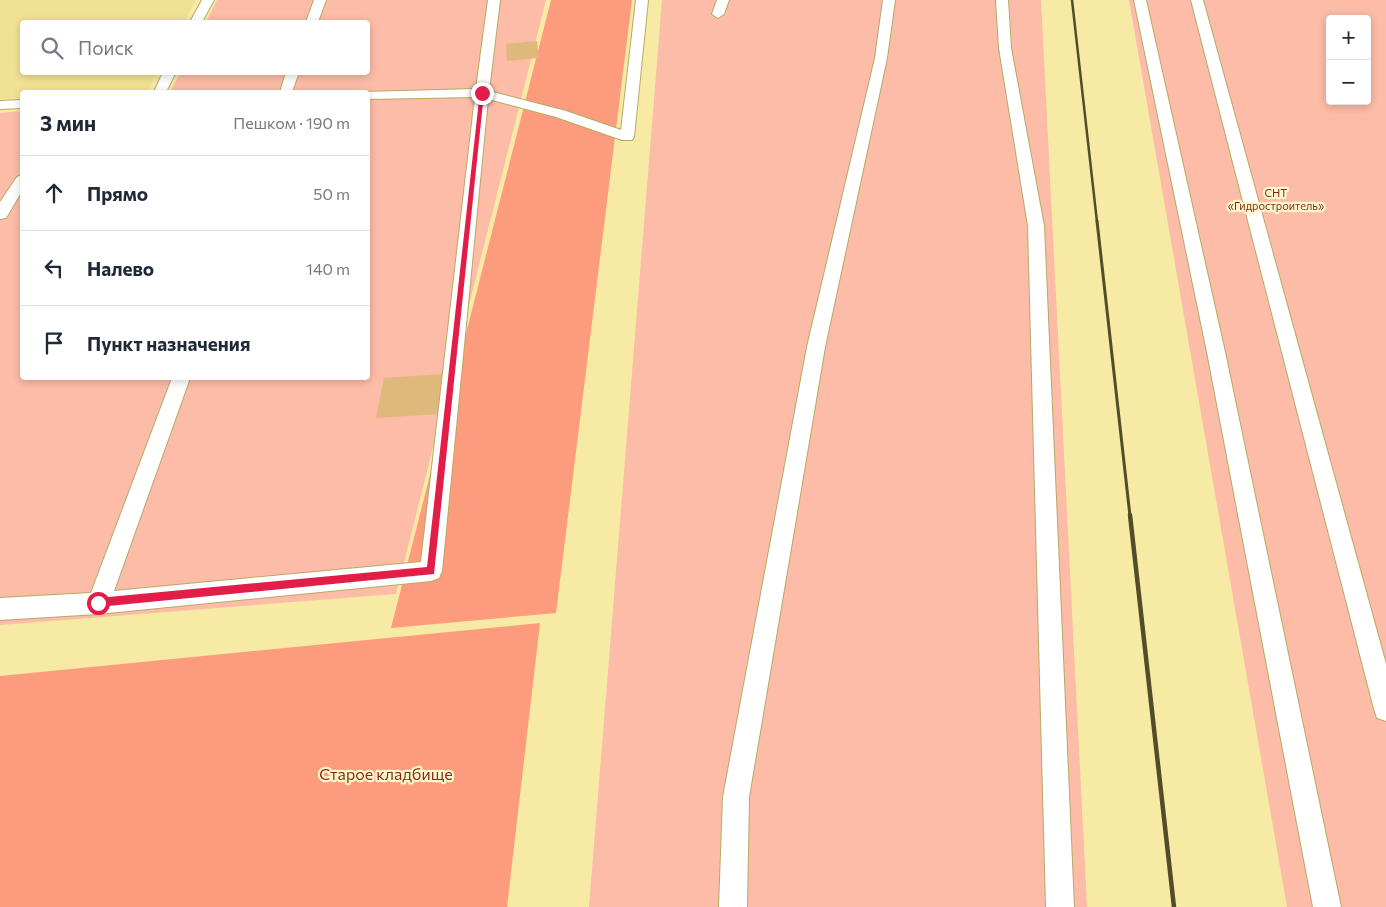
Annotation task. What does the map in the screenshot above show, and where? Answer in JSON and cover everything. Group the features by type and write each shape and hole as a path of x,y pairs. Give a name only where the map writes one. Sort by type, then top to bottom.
{"lane":[{"path":"197,20 208,0"},
{"path":"313,20 320,0"},
{"path":"0,609 98,603 431,571 482,93 494,0"},
{"path":"370,95 482,93 561,114 627,137 642,0"},
{"path":"718,14 723,0"},
{"path":"733,907 736,797 816,347 881,58 889,0"},
{"path":"1002,0 1005,48 1036,226 1060,907"},
{"path":"1140,0 1214,342 1327,907"},
{"path":"1197,0 1386,709"},
{"path":"161,90 168,75"},
{"path":"287,90 292,75"},
{"path":"0,105 20,104"},
{"path":"0,214 20,183"},
{"path":"98,603 180,380"}],"shaded area":[{"path":"0,0 196,0 185,20 20,20 20,75 156,75 148,90 20,90 20,98 0,99"}],"green space":[{"path":"217,0 546,0 396,594 0,625 0,113 20,111 20,380 370,380 370,90 171,90 179,75 370,75 370,20 207,20"},
{"path":"551,0 632,0 556,613 391,628"},
{"path":"662,0 1041,0 1087,907 589,907"},
{"name":"СНТ «Гидростроитель»","path":"1129,0 1386,0 1386,907 1287,907"},
{"name":"Старое кладбище","path":"540,623 507,907 0,907 0,676"}],"building":[{"path":"537,41 539,58 507,61 506,44"},
{"path":"445,374 440,414 376,418 384,378"}],"railway":[{"path":"1072,0 1097,222"},
{"path":"1097,221 1130,516"},
{"path":"1130,515 1174,907"}],"route":[{"path":"98,603 431,571 482,93"}]}
